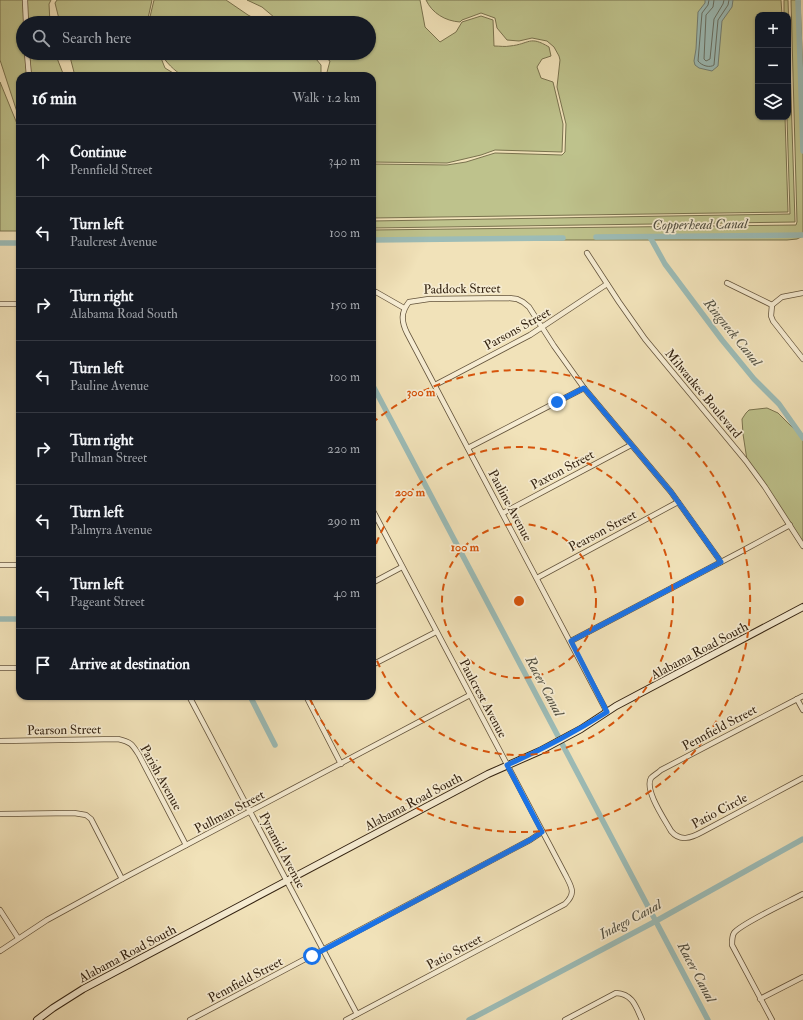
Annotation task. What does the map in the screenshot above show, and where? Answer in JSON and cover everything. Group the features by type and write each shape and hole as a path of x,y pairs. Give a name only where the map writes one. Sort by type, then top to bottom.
{"street":[{"path":"25,0 26,16"},
{"path":"28,60 29,72"},
{"name":"Milwaukee Boulevard","path":"587,253 645,339 746,461 790,524 803,546"},
{"path":"727,283 772,305"},
{"name":"Parsons Street","path":"435,385 541,328 607,284"},
{"path":"376,292 404,308"},
{"path":"803,292 782,297 772,305 771,316 773,321 803,359"},
{"name":"Paddock Street","path":"404,308 409,302 429,299 516,299 529,307 541,328"},
{"path":"0,304 16,304"},
{"name":"Pauline Avenue","path":"404,308 402,318 404,327 571,641 607,712"},
{"path":"541,328 584,388 678,502 721,562"},
{"path":"468,448 584,388"},
{"name":"Paxton Street","path":"503,513 631,445"},
{"name":"Pearson Street","path":"537,578 678,502"},
{"name":"Paulcrest Avenue","path":"376,517 571,886 572,892 570,898"},
{"path":"571,641 790,524"},
{"path":"0,565 16,565"},
{"path":"376,581 402,567"},
{"name":"Alabama Road South","path":"37,1020 57,1005 83,989 507,765 549,746 607,712 803,607"},
{"path":"376,663 436,632"},
{"path":"0,668 16,668"},
{"name":"Pullman Street","path":"0,951 47,920 122,879 470,695"},
{"name":"Pennfield Street","path":"650,783 652,778 661,770 803,696"},
{"path":"797,699 803,710"},
{"name":"Pyramid Avenue","path":"191,700 357,1014"},
{"path":"309,700 341,764"},
{"name":"Pearson Street","path":"0,741 118,739 128,741"},
{"name":"Parish Avenue","path":"128,741 133,745 139,755 186,846"},
{"name":"Patio Circle","path":"650,783 650,792 671,831 675,835 682,838 689,838 803,778"},
{"path":"0,814 74,813 86,815 91,819 122,879"},
{"name":"Pennfield Street","path":"190,1020 530,840 542,832"},
{"path":"772,1020 732,945 733,934 750,922 803,894"},
{"name":"Patio Street","path":"346,1020 565,904 570,898"},
{"path":"0,910 18,938"},
{"path":"760,999 803,976"},
{"path":"565,1020 616,993 623,993 630,997 642,1020"}],"green space":[{"path":"0,0 51,0 49,4 50,16 16,16 16,60 58,60 62,72 16,72 16,109 0,60"},
{"path":"57,0 152,0 149,16 58,16 55,3"},
{"path":"154,0 226,0 250,16 150,16"},
{"path":"247,0 420,0 425,27 440,42 456,32 462,22 481,16 493,20 494,46 517,45 530,41 542,43 549,47 551,56 542,59 537,67 541,78 553,82 563,124 562,152 495,150 447,163 376,162 376,72 327,72 330,61 329,60 376,60 376,16 273,16 262,7"},
{"path":"426,0 781,0 782,12 755,12 755,120 785,120 788,212 376,218 376,164 447,165 466,162 495,153 562,155 565,152 566,124 557,87 560,60 554,47 547,41 532,38 519,41 507,40 497,28 495,18 481,13 460,22 444,18 432,9"},
{"path":"784,0 788,0 788,12 784,12"},
{"path":"791,0 800,0 803,77 803,236 797,239 787,240 376,240 376,230 796,225"},
{"path":"71,60 162,60 165,68 172,72 74,72"},
{"path":"165,60 317,60 321,65 321,72 177,72"},
{"path":"0,82 16,121 16,231 0,231"},
{"path":"791,95 795,222 376,228 376,221 790,214 787,120 791,120"},
{"path":"767,408 778,413 803,438 803,546 747,460 742,419 749,410"}],"water":[{"path":"705,0 733,0 732,7 722,21 718,66 712,71 699,68 695,65 694,61 698,12 705,3"}],"waterway":[{"path":"798,0 803,151"},
{"name":"Copperhead Canal","path":"596,237 803,235"},
{"name":"Ringneck Canal","path":"650,237 665,264 722,340 754,379 779,404 803,438"},
{"name":"Copperhead Canal","path":"376,240 563,238"},
{"name":"Copperhead Canal","path":"0,243 16,243"},
{"name":"Racer Canal","path":"376,392 708,1020"},
{"path":"0,619 16,619"},
{"path":"252,700 275,745"},
{"name":"Indego Canal","path":"469,1020 656,921 803,839"}],"route":[{"path":"312,956 530,840 542,832 507,765 540,751 581,729 607,712 571,641 721,562 692,519 671,492 584,388 557,402"}]}
